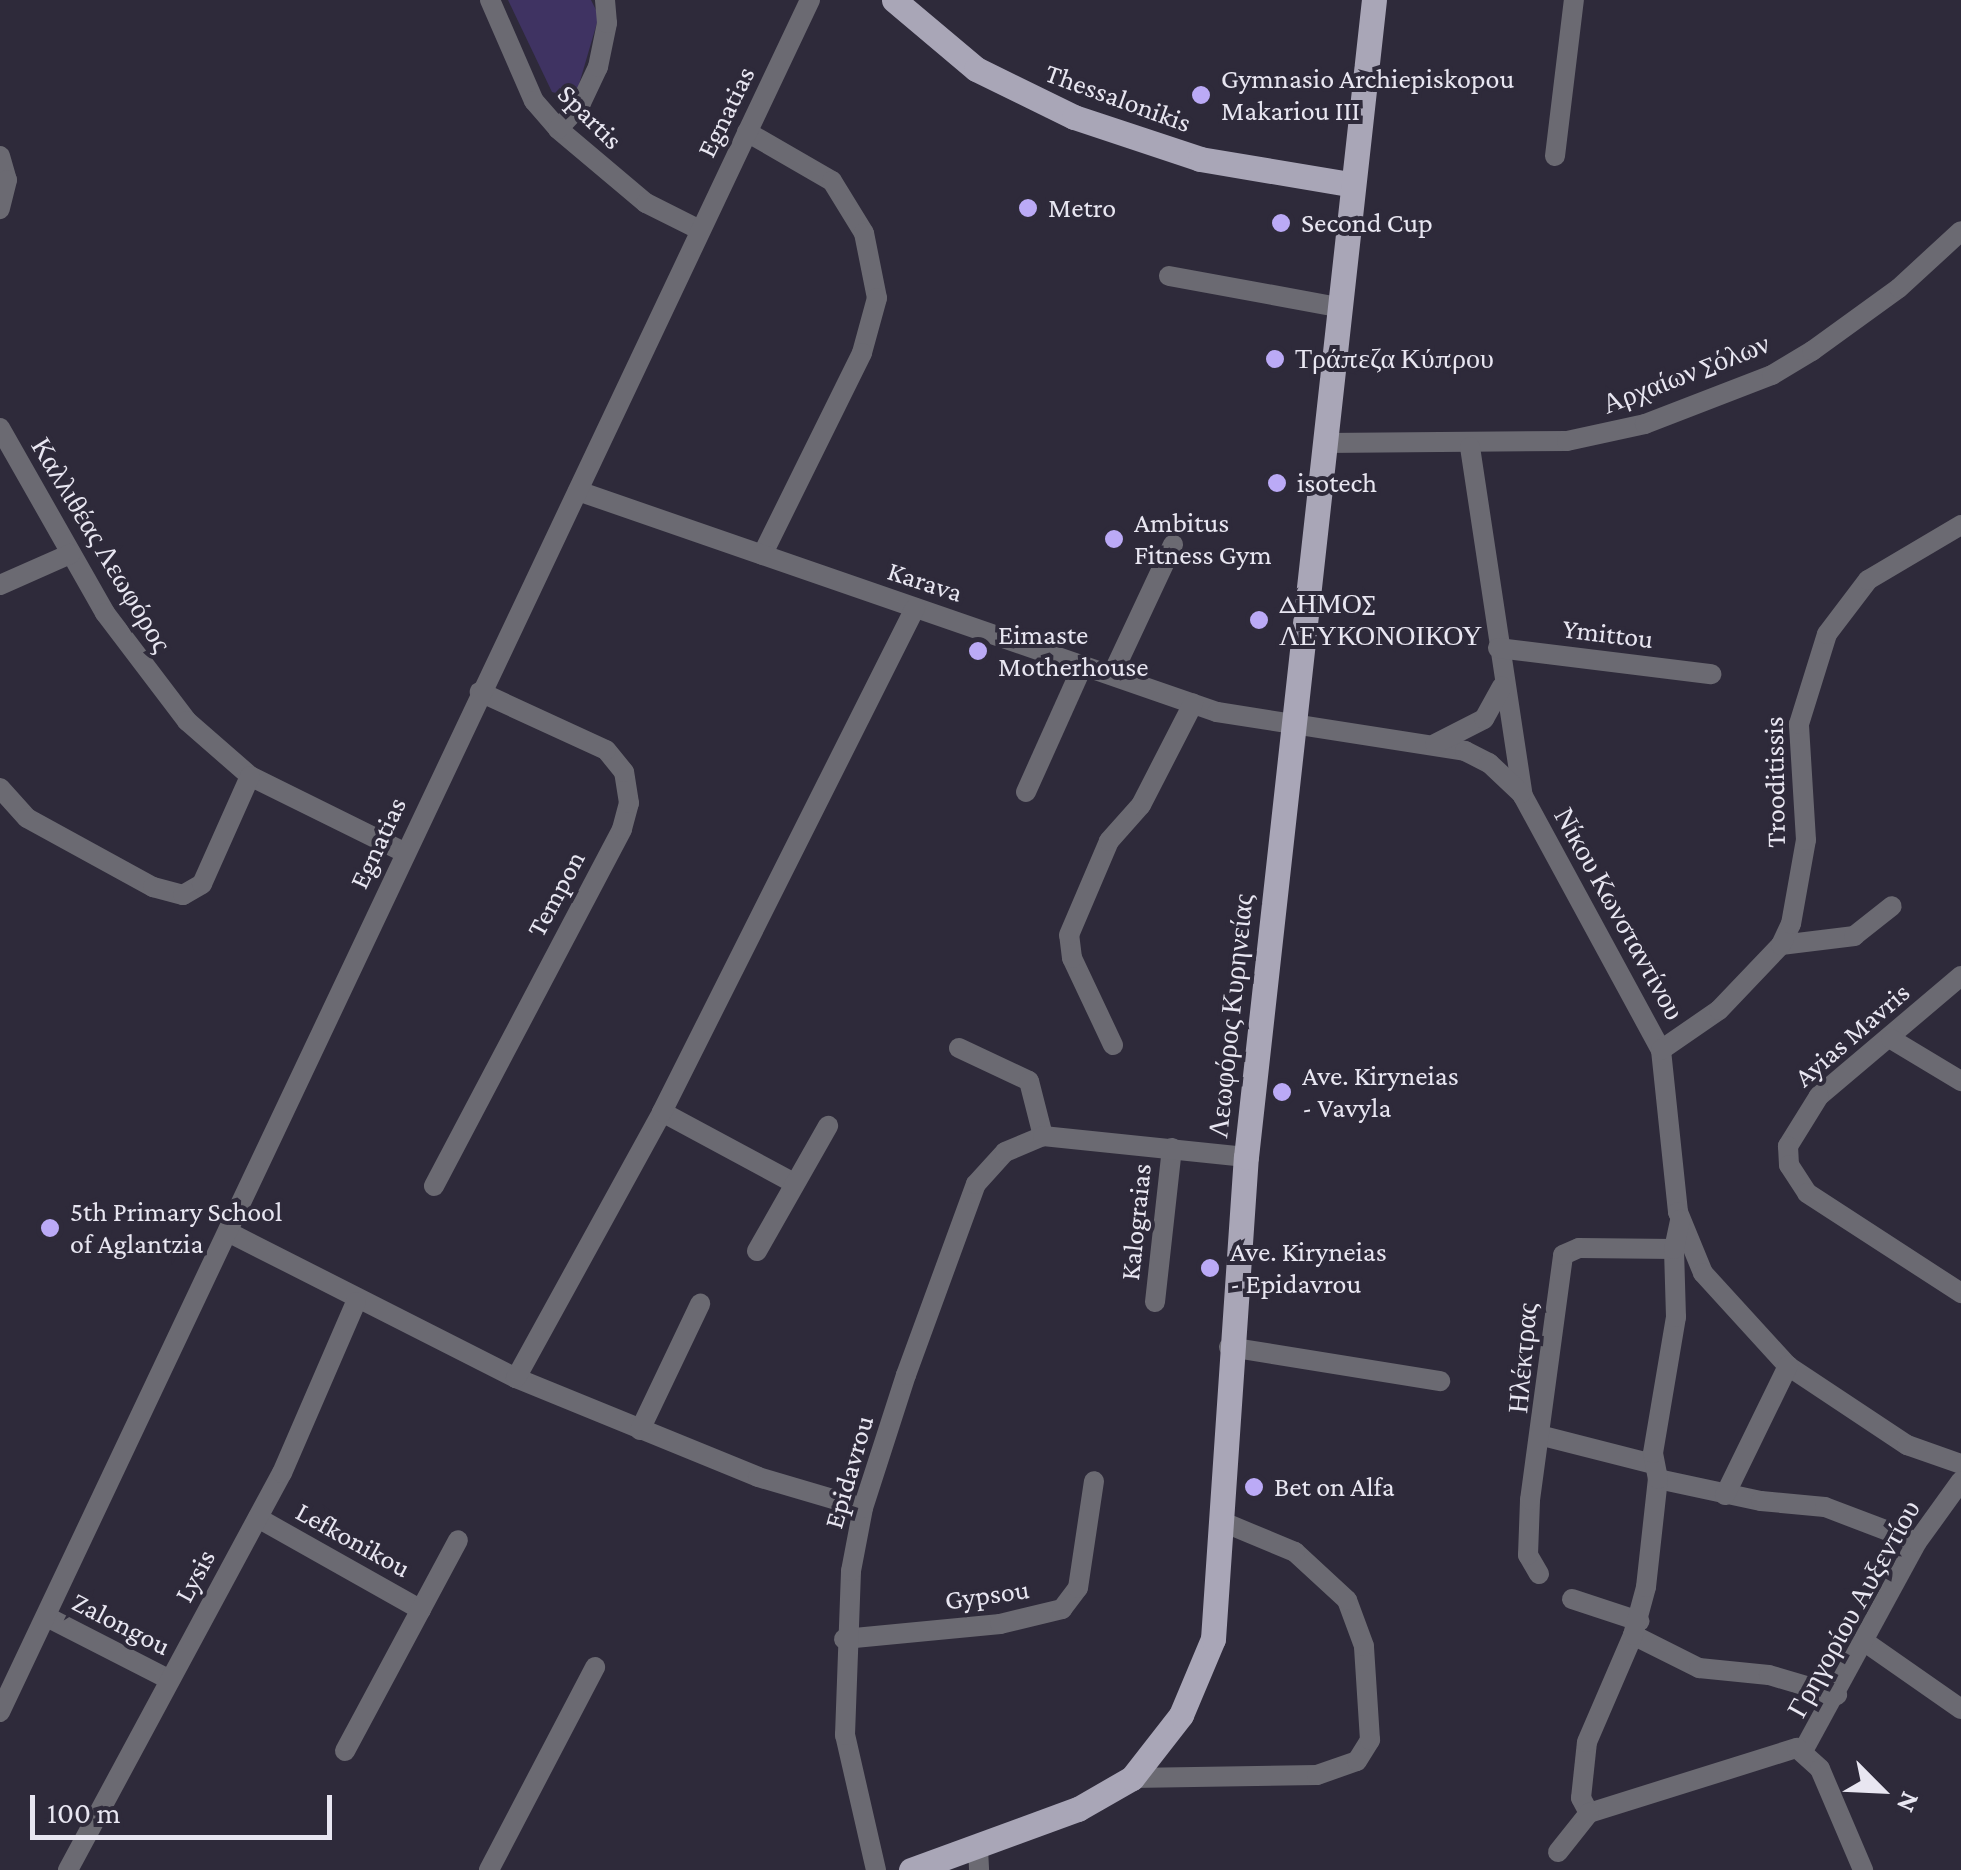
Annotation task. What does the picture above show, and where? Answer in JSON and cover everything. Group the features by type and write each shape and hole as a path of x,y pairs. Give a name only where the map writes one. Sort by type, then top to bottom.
{"main road":[{"name":"Thessalonikis","path":"894,0 976,69 1106,131 1200,159 1350,184"},
{"name":"Λεωφόρος Κυρηνείας","path":"911,1870 978,1859 1078,1810 1132,1778 1160,1750 1199,1680 1219,1601 1229,1347 1246,1157 1350,184 1374,0"}],"street":[{"name":"Spartis","path":"490,0 534,101 558,129 646,203 700,230"},
{"path":"558,129 580,105 598,66 608,23 605,0"},
{"name":"Egnatias","path":"0,1712 230,1233 404,852 810,0"},
{"path":"1555,156 1574,0"},
{"path":"747,132 832,182 864,233 877,298 862,353 762,555"},
{"path":"0,156 7,180 0,209"},
{"name":"Αρχαίων Σόλων","path":"1325,443 1470,446 1605,435 1772,375 1899,288 1961,231"},
{"path":"1169,276 1338,308"},
{"name":"Καλλιθέας Λεωφόρος","path":"0,428 70,554 151,682 250,776 404,852"},
{"name":"Νίκου Κωνσταντίνου","path":"1470,446 1502,687 1523,796 1661,1050 1680,1220 1674,1248 1676,1317 1636,1628 1586,1742 1581,1798 1589,1814"},
{"name":"Karava","path":"578,492 1192,704 1436,744 1489,763 1523,796"},
{"name":"Trooditissis","path":"1661,1050 1719,1010 1781,945 1800,900 1808,794 1798,724 1814,664 1842,609 1868,580 1961,525"},
{"path":"1112,674 1172,545"},
{"path":"0,586 70,554"},
{"path":"516,1378 662,1112 915,608"},
{"name":"Ymittou","path":"1498,648 1711,674"},
{"path":"1026,792 1083,666"},
{"path":"1436,744 1484,719 1502,687"},
{"name":"Tempon","path":"434,1186 622,829 629,803 624,772 606,750 480,692"},
{"path":"1113,1045 1072,958 1069,935 1110,841 1141,805 1192,704"},
{"path":"0,788 27,818 152,887 182,895 202,884 250,776"},
{"path":"1781,945 1854,936 1892,906"},
{"name":"Ayias Mavris","path":"1961,976 1805,1111 1788,1146 1789,1164 1807,1192 1856,1230 1961,1293"},
{"path":"1891,1039 1961,1082"},
{"path":"958,1048 1029,1081 1038,1098 1043,1136 1246,1157"},
{"path":"662,1112 794,1183"},
{"path":"757,1251 828,1126"},
{"name":"Epidavrou","path":"876,1870 845,1736 844,1639 864,1508 976,1184 1005,1152 1043,1136"},
{"name":"Kalograias","path":"1156,1302 1172,1148"},
{"path":"1680,1220 1726,1304 1788,1366 1906,1445 1961,1464"},
{"path":"230,1233 356,1302 516,1378 758,1476 864,1508"},
{"name":"Ηλέκτρας","path":"1539,1574 1527,1544 1563,1255 1579,1248 1674,1248"},
{"name":"Lysis","path":"68,1870 258,1518 356,1302"},
{"path":"640,1430 700,1304"},
{"path":"1229,1347 1440,1381"},
{"path":"1724,1495 1788,1366"},
{"path":"1543,1436 1724,1495 1825,1506 1917,1542"},
{"name":"Γρηγορίου Αυξεντίου","path":"1863,1870 1820,1769 1803,1751 1837,1695 1917,1542 1961,1481"},
{"name":"Gypsou","path":"844,1639 1000,1624 1062,1609 1074,1598 1081,1574 1094,1482"},
{"name":"Lefkonikou","path":"258,1518 421,1610"},
{"path":"1132,1778 1317,1775 1358,1761 1370,1740 1372,1710 1364,1646 1346,1600 1296,1552 1223,1522"},
{"name":"Lefkonikou","path":"345,1751 458,1540"},
{"path":"1572,1599 1636,1628 1699,1668 1769,1675 1837,1695"},
{"name":"Zalongou","path":"47,1617 170,1680"},
{"path":"1865,1642 1961,1708"},
{"path":"489,1870 595,1667"},
{"path":"1558,1852 1589,1814 1790,1747 1803,1751"}],"shaded area":[{"path":"508,0 591,0 599,16 575,98 552,92"}],"place":[{"name":"Gymnasio Archiepiskopou Makariou III","path":"1201,95"},
{"name":"Metro","path":"1028,208"},
{"name":"Second Cup","path":"1281,223"},
{"name":"Τράπεζα Κύπρου","path":"1275,359"},
{"name":"isotech","path":"1277,483"},
{"name":"Ambitus Fitness Gym","path":"1114,539"},
{"name":"ΔΗΜΟΣ ΛΕΥΚΟΝΟΙΚΟΥ","path":"1259,620"},
{"name":"Eimaste Motherhouse","path":"978,651"},
{"name":"Ave. Kiryneias - Vavyla","path":"1282,1092"},
{"name":"5th Primary School of Aglantzia","path":"50,1228"},
{"name":"Ave. Kiryneias - Epidavrou","path":"1210,1268"},
{"name":"Bet on Alfa","path":"1254,1487"}]}
